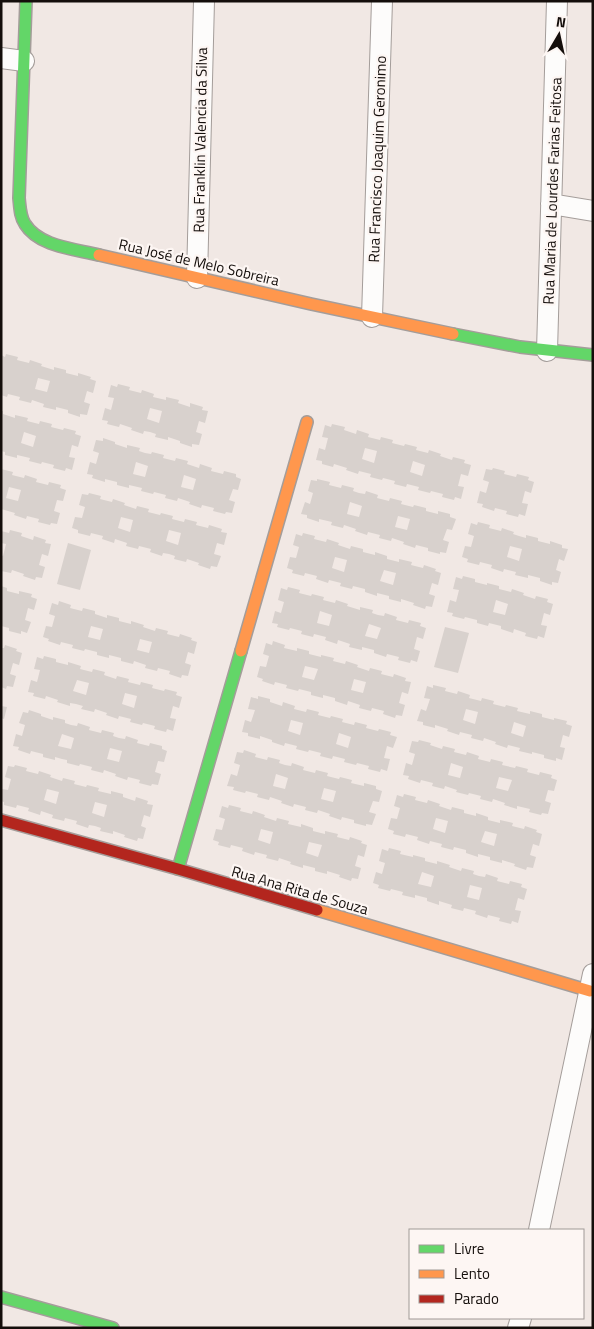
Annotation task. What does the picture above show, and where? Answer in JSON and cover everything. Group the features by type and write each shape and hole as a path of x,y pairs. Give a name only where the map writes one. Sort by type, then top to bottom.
{"street":[{"name":"Rua José de Melo Sobreira","path":"26,1 19,198 21,216 29,232 46,242 372,317 547,351 593,355"},
{"name":"Rua Franklin Valencia da Silva","path":"197,278 204,1"},
{"name":"Rua Francisco Joaquim Geronimo","path":"372,317 382,1"},
{"name":"Rua Maria de Lourdes Farias Feitosa","path":"547,351 558,1"},
{"path":"1,58 24,61"},
{"path":"551,204 593,210"},
{"path":"178,869 307,422"},
{"name":"Rua Ana Rita de Souza","path":"1,820 591,983"},
{"path":"539,1229 591,983"},
{"path":"1,1297 113,1328"}],"building":[{"path":"6,354 18,357 17,360 29,363 30,360 54,370 54,367 66,370 66,373 78,376 78,373 91,377 90,379 96,381 93,393 87,391 84,402 90,404 87,415 80,414 80,417 68,413 68,410 56,407 56,410 43,407 44,404 32,400 31,403 19,400 20,397 8,394 7,397 1,395 1,355 5,357","holes":["38,378 50,381 47,392 35,389"]},
{"path":"118,384 130,387 129,390 141,393 142,390 154,394 153,397 179,400 178,403 190,407 190,403 203,407 202,410 208,411 205,423 199,421 196,432 202,434 199,445 192,444 192,447 168,437 168,440 155,437 156,434 150,432 144,431 143,434 120,424 119,427 107,424 108,421 102,420 105,408 111,410 114,398 108,397 111,385 117,387","holes":["150,408 162,411 159,423 147,419"]},
{"path":"1,411 3,411 3,414 15,418 15,415 28,418 27,421 39,424 40,421 52,424 51,427 76,431 75,434 81,436 78,447 72,445 69,457 75,458 72,470 66,468 65,471 53,468 54,465 29,461 30,458 17,455 17,458 5,455 5,452 1,451","holes":["24,432 36,436 33,447 21,443"]},
{"path":"332,424 345,427 344,430 356,434 357,430 369,434 368,437 380,440 381,437 393,440 392,443 417,447 416,450 428,453 429,450 452,460 453,457 465,460 464,463 471,465 468,476 461,474 458,486 464,487 461,499 455,497 454,500 442,497 443,494 418,490 419,487 407,484 406,487 394,484 395,481 370,477 371,474 359,471 358,474 334,464 333,467 322,464 322,461 316,460 319,448 325,450 328,438 322,437 325,425 331,427","holes":["365,448 377,451 374,463 362,459","413,461 425,465 422,476 410,472"]},
{"path":"103,438 127,448 127,445 140,448 139,451 145,453 151,454 152,452 164,455 163,458 175,461 176,458 188,461 187,464 199,468 200,464 212,468 211,471 223,474 224,471 236,474 236,477 241,479 238,490 233,489 229,500 235,502 232,513 226,512 225,514 213,511 214,508 202,505 201,508 178,498 177,501 165,498 166,495 141,491 142,488 129,485 129,488 117,485 117,482 105,479 105,482 92,478 93,475 87,474 90,462 96,464 99,453 93,451 96,440 103,441","holes":["136,462 148,466 145,477 133,474","184,475 196,479 193,490 181,487"]},
{"path":"493,468 505,471 504,474 516,477 517,474 529,477 528,480 534,482 531,493 525,491 522,503 528,504 525,516 519,514 518,517 506,514 507,511 495,508 494,511 482,507 483,504 477,503 480,491 486,493 489,482 483,480 486,469 492,470"},
{"path":"1,469 13,472 12,475 24,478 25,475 37,479 36,482 48,485 49,482 61,485 60,488 66,490 63,501 57,500 54,511 60,513 57,524 51,523 50,525 38,522 39,519 27,516 26,519 1,509","holes":["9,487 21,490 18,501 6,498"]},
{"path":"317,479 330,482 329,485 341,488 342,485 354,488 353,491 359,493 365,494 366,491 378,495 377,498 389,501 390,498 402,501 401,504 426,508 426,511 438,514 438,511 450,514 450,517 456,519 452,530 447,529 443,540 449,542 446,553 440,552 440,554 428,551 428,548 416,545 415,548 392,538 391,541 379,538 380,535 368,532 367,535 355,531 356,529 344,525 343,528 331,525 332,522 319,519 319,522 307,518 307,515 301,514 305,502 310,504 313,493 308,491 311,480 317,481","holes":["350,502 362,506 359,517 347,514","398,516 410,519 407,530 395,527"]},
{"path":"89,493 101,496 100,499 112,502 113,499 136,509 137,506 149,509 148,512 173,516 172,519 184,522 185,519 197,522 196,525 208,528 209,525 222,529 221,532 227,533 224,545 217,543 214,554 221,556 217,567 211,566 210,569 187,559 186,562 174,559 175,556 169,554 163,553 162,556 150,552 151,549 139,546 138,549 126,546 127,543 115,539 114,543 102,539 103,536 91,533 90,536 78,533 78,530 72,528 75,517 82,518 85,507 79,505 82,494 88,495","holes":["121,517 133,520 130,532 118,528","169,530 181,533 178,545 166,541"]},
{"path":"478,522 490,525 489,528 501,531 502,528 519,536 526,538 526,535 538,538 538,541 550,544 550,541 562,545 562,548 568,549 564,561 559,559 556,570 561,572 558,583 552,582 552,585 540,581 540,578 528,575 528,578 515,575 516,572 504,569 503,572 491,568 492,565 480,562 479,565 467,562 468,559 462,557 465,546 471,547 474,536 468,534 471,523 477,525","holes":["510,546 522,549 519,561 507,557"]},
{"path":"10,530 22,533 21,536 33,540 34,536 46,540 45,543 51,544 48,556 42,554 39,565 45,567 42,578 36,577 35,580 12,570 11,573 1,571 1,555 3,556 6,544 1,543 1,531 9,533"},
{"path":"303,533 315,536 314,539 326,542 327,539 339,543 338,545 350,549 351,546 363,549 363,552 375,555 375,552 387,556 387,559 399,562 399,559 412,562 411,565 423,568 424,565 436,569 435,571 441,573 438,585 432,583 429,594 435,596 432,607 426,606 425,609 401,599 401,602 389,599 389,596 377,593 377,596 365,592 365,589 353,586 352,589 340,586 341,583 329,580 328,583 316,579 317,576 305,573 304,576 292,573 293,570 287,568 290,557 296,558 299,547 293,545 296,534 302,536","holes":["335,557 347,560 344,572 332,568","384,570 396,573 393,585 380,581"]},
{"path":"68,543 91,550 80,590 57,584"},
{"path":"463,576 475,579 475,582 499,586 499,589 511,592 512,589 535,599 536,596 548,599 547,602 553,604 550,615 544,613 541,625 547,626 544,638 538,636 537,639 525,636 526,633 514,629 513,633 501,629 501,626 489,623 488,626 477,623 477,620 452,616 453,613 447,612 450,600 456,602 459,590 453,589 456,577 462,579","holes":["496,600 508,604 505,615 493,612"]},
{"path":"1,586 7,588 7,591 19,594 19,591 32,594 31,597 37,599 34,610 28,608 25,620 31,622 27,633 21,631 21,634 9,631 9,628 1,626"},
{"path":"288,587 300,590 299,593 324,597 323,600 335,603 336,600 360,610 360,607 373,610 372,613 378,615 384,616 385,613 397,617 396,620 408,623 409,620 421,623 420,626 426,628 423,639 417,637 414,649 420,651 417,662 411,660 410,663 398,660 399,657 387,654 386,657 374,653 374,650 362,647 362,650 349,647 350,644 338,640 337,644 325,640 326,637 314,634 313,637 301,634 302,631 277,627 278,624 272,623 275,611 281,613 284,602 278,600 281,588 287,590","holes":["320,611 332,615 329,626 317,623","369,624 381,628 377,639 365,636"]},
{"path":"59,601 71,605 70,608 82,611 83,608 95,611 95,614 107,618 107,615 119,618 119,621 131,624 131,621 144,625 143,627 155,631 156,628 168,631 167,634 179,637 180,634 192,638 191,640 197,642 194,654 188,652 185,663 191,665 188,676 182,675 181,678 169,674 170,671 158,668 157,671 145,668 146,665 134,661 133,664 121,661 121,658 109,655 109,658 97,655 97,652 72,648 73,645 61,642 60,645 48,641 49,639 43,637 46,626 52,627 55,616 49,614 52,603 58,605","holes":["91,626 103,629 100,640 88,637","140,639 152,642 149,653 137,650"]},
{"path":"445,627 469,633 458,673 434,667"},
{"path":"273,641 285,645 284,648 297,651 297,648 309,651 309,654 334,658 333,661 345,664 346,661 369,671 370,668 382,671 381,674 393,677 394,674 406,678 405,681 411,682 408,694 402,692 399,703 405,705 402,716 396,715 395,718 383,714 384,711 372,708 371,711 359,708 360,705 348,701 347,705 335,701 335,698 323,695 323,698 311,695 311,692 286,688 287,685 275,682 274,685 262,681 263,679 257,677 260,666 266,667 269,656 263,654 266,643 272,645","holes":["305,666 318,669 314,680 302,677","354,679 366,682 363,693 351,690"]},
{"path":"5,645 22,653 19,665 13,663 10,674 16,676 13,687 7,686 6,689 1,687 1,648 4,648"},
{"path":"44,656 56,659 56,662 68,665 68,662 81,666 80,669 92,672 93,669 105,672 104,675 116,679 117,676 129,679 128,682 140,685 141,682 153,685 152,688 177,692 176,695 182,697 179,708 173,706 170,718 176,719 173,731 167,729 166,732 154,729 155,726 130,722 131,719 119,716 118,719 95,709 94,712 81,709 83,706 76,704 70,703 70,706 46,696 45,699 33,696 34,693 28,692 31,680 37,682 40,670 34,669 37,657 43,659","holes":["77,680 89,683 86,695 73,691","125,693 137,696 134,708 122,704"]},
{"path":"433,685 446,688 445,691 457,694 458,691 470,695 469,698 481,701 482,698 494,701 493,704 518,708 517,711 530,714 530,711 542,714 542,717 567,721 566,724 572,726 569,737 563,735 560,747 565,748 562,760 556,758 556,761 544,758 544,755 519,751 520,748 508,745 507,748 484,738 483,741 471,738 472,735 460,732 459,735 435,725 435,728 423,725 423,722 417,721 421,709 426,711 430,699 424,698 427,686 433,688","holes":["466,709 478,712 475,724 463,720","514,722 526,726 523,737 511,733"]},
{"path":"258,696 270,699 270,702 282,706 283,702 295,706 294,709 306,712 307,709 319,712 318,715 343,719 342,722 354,725 355,722 367,725 366,728 391,732 390,735 397,737 393,748 387,746 384,758 390,759 387,771 381,769 380,772 368,769 369,766 344,762 345,759 333,756 332,759 320,756 321,753 296,749 297,746 285,743 284,746 260,736 260,739 248,736 248,733 242,732 245,720 251,722 255,710 248,709 251,697 258,699","holes":["291,720 303,723 300,735 288,731","339,733 351,737 348,748 336,744"]},
{"path":"1,706 7,707 4,719 1,718"},
{"path":"29,710 53,720 53,717 65,720 65,723 71,725 77,726 78,723 90,727 89,730 101,733 102,730 114,733 113,736 125,739 126,736 138,740 137,743 149,746 150,743 162,746 162,749 167,751 164,762 158,761 155,772 161,774 158,785 152,784 151,786 139,783 140,780 128,777 127,780 104,770 103,773 91,770 92,767 67,763 67,760 55,757 55,760 43,757 43,754 31,751 30,754 18,750 19,747 13,746 16,734 22,736 25,725 19,723 23,712 28,713","holes":["62,734 74,738 71,749 58,746","110,748 122,751 119,762 107,759"]},
{"path":"419,740 431,743 430,745 442,749 443,746 455,749 454,752 466,755 467,752 479,756 478,759 490,762 491,759 503,762 502,765 528,769 527,772 539,775 540,772 552,775 551,778 557,780 554,791 548,790 545,801 551,803 548,814 542,813 541,815 529,812 530,809 517,806 517,809 493,799 492,802 480,799 481,796 456,792 457,790 445,786 444,789 432,786 433,783 421,780 420,783 408,779 409,776 403,775 406,763 412,765 415,754 409,752 412,741 418,742","holes":["451,763 463,767 460,778 448,775","499,777 512,780 508,791 496,788"]},
{"path":"244,750 256,754 255,757 267,760 268,757 280,760 279,763 285,765 291,766 292,763 304,767 303,770 315,773 316,770 328,773 327,776 352,780 351,783 364,786 364,783 376,786 376,789 382,791 379,802 373,801 369,812 376,814 372,825 366,824 366,826 354,823 354,820 342,817 341,820 318,810 317,813 305,810 306,807 294,804 293,807 281,803 282,801 270,797 269,800 257,797 258,794 233,790 234,787 227,786 231,774 237,776 240,765 234,763 237,752 243,753","holes":["276,774 288,778 285,789 273,786","324,788 336,791 333,802 321,799"]},
{"path":"15,765 27,768 26,771 38,774 39,771 62,781 63,778 75,781 74,784 99,788 98,791 111,794 111,791 123,794 123,797 135,801 136,797 148,801 147,804 153,805 150,817 144,815 141,826 146,828 143,839 138,838 137,841 113,831 113,834 100,831 101,828 95,826 89,825 88,828 76,824 77,821 65,818 64,821 52,818 53,815 41,811 40,815 28,811 29,808 17,805 16,808 4,805 4,802 1,801 2,789 8,790 11,779 5,777 8,766 14,767","holes":["47,789 59,792 56,804 44,800","95,802 107,805 104,817 92,813"]},
{"path":"404,794 416,797 415,800 427,803 428,800 440,804 439,806 451,810 452,807 464,810 464,813 476,816 476,813 488,817 488,820 500,823 500,820 513,823 512,826 524,829 525,826 537,830 536,832 542,834 539,846 533,844 530,855 536,857 533,868 527,867 526,870 502,860 502,863 490,860 490,857 478,854 478,857 466,853 466,850 454,847 453,850 441,847 442,844 430,841 429,844 417,840 418,837 406,834 405,837 393,834 394,831 388,829 391,818 397,819 400,808 394,806 397,795 403,797","holes":["436,818 448,821 445,833 433,829","485,831 497,834 494,846 481,842"]},
{"path":"229,805 241,808 240,811 252,814 253,811 265,815 264,817 276,821 277,818 289,821 288,824 301,827 301,824 313,828 313,831 325,834 325,831 338,834 337,837 349,840 350,837 362,841 361,843 367,845 364,857 358,855 355,866 361,868 358,879 352,878 351,881 327,871 327,874 315,871 315,868 303,865 303,868 290,864 291,862 279,858 278,861 266,858 267,855 255,852 254,855 242,851 243,848 231,845 230,848 218,845 219,842 213,840 216,829 222,830 225,819 219,817 222,806 228,808","holes":["261,829 273,832 270,844 258,840","309,842 322,845 318,857 306,853"]},
{"path":"389,848 401,851 400,854 425,858 425,861 437,864 437,861 450,865 449,867 461,871 462,868 474,871 473,874 479,876 485,877 486,874 498,878 497,881 509,884 510,881 522,884 521,887 527,889 524,900 518,898 515,910 521,911 518,923 512,921 511,924 499,921 500,918 488,915 487,918 475,914 476,911 464,908 463,911 451,908 452,905 439,901 439,905 427,901 427,898 415,895 415,898 402,895 403,892 378,888 379,885 373,883 376,872 382,874 385,863 379,861 382,849 388,851","holes":["422,872 434,876 431,887 418,884","470,885 482,888 479,900 467,897"]}],"traffic: fast":[{"path":"26,1 19,198 21,215 31,232 39,238 59,246 99,255"},
{"path":"453,334 520,347 593,355"},
{"path":"178,869 241,651"},
{"path":"1,1297 113,1328"}],"traffic: slow":[{"path":"99,255 311,304 453,334"},
{"path":"241,651 307,422"},
{"path":"317,910 590,991"}],"traffic: jam":[{"path":"1,820 317,910"}]}
